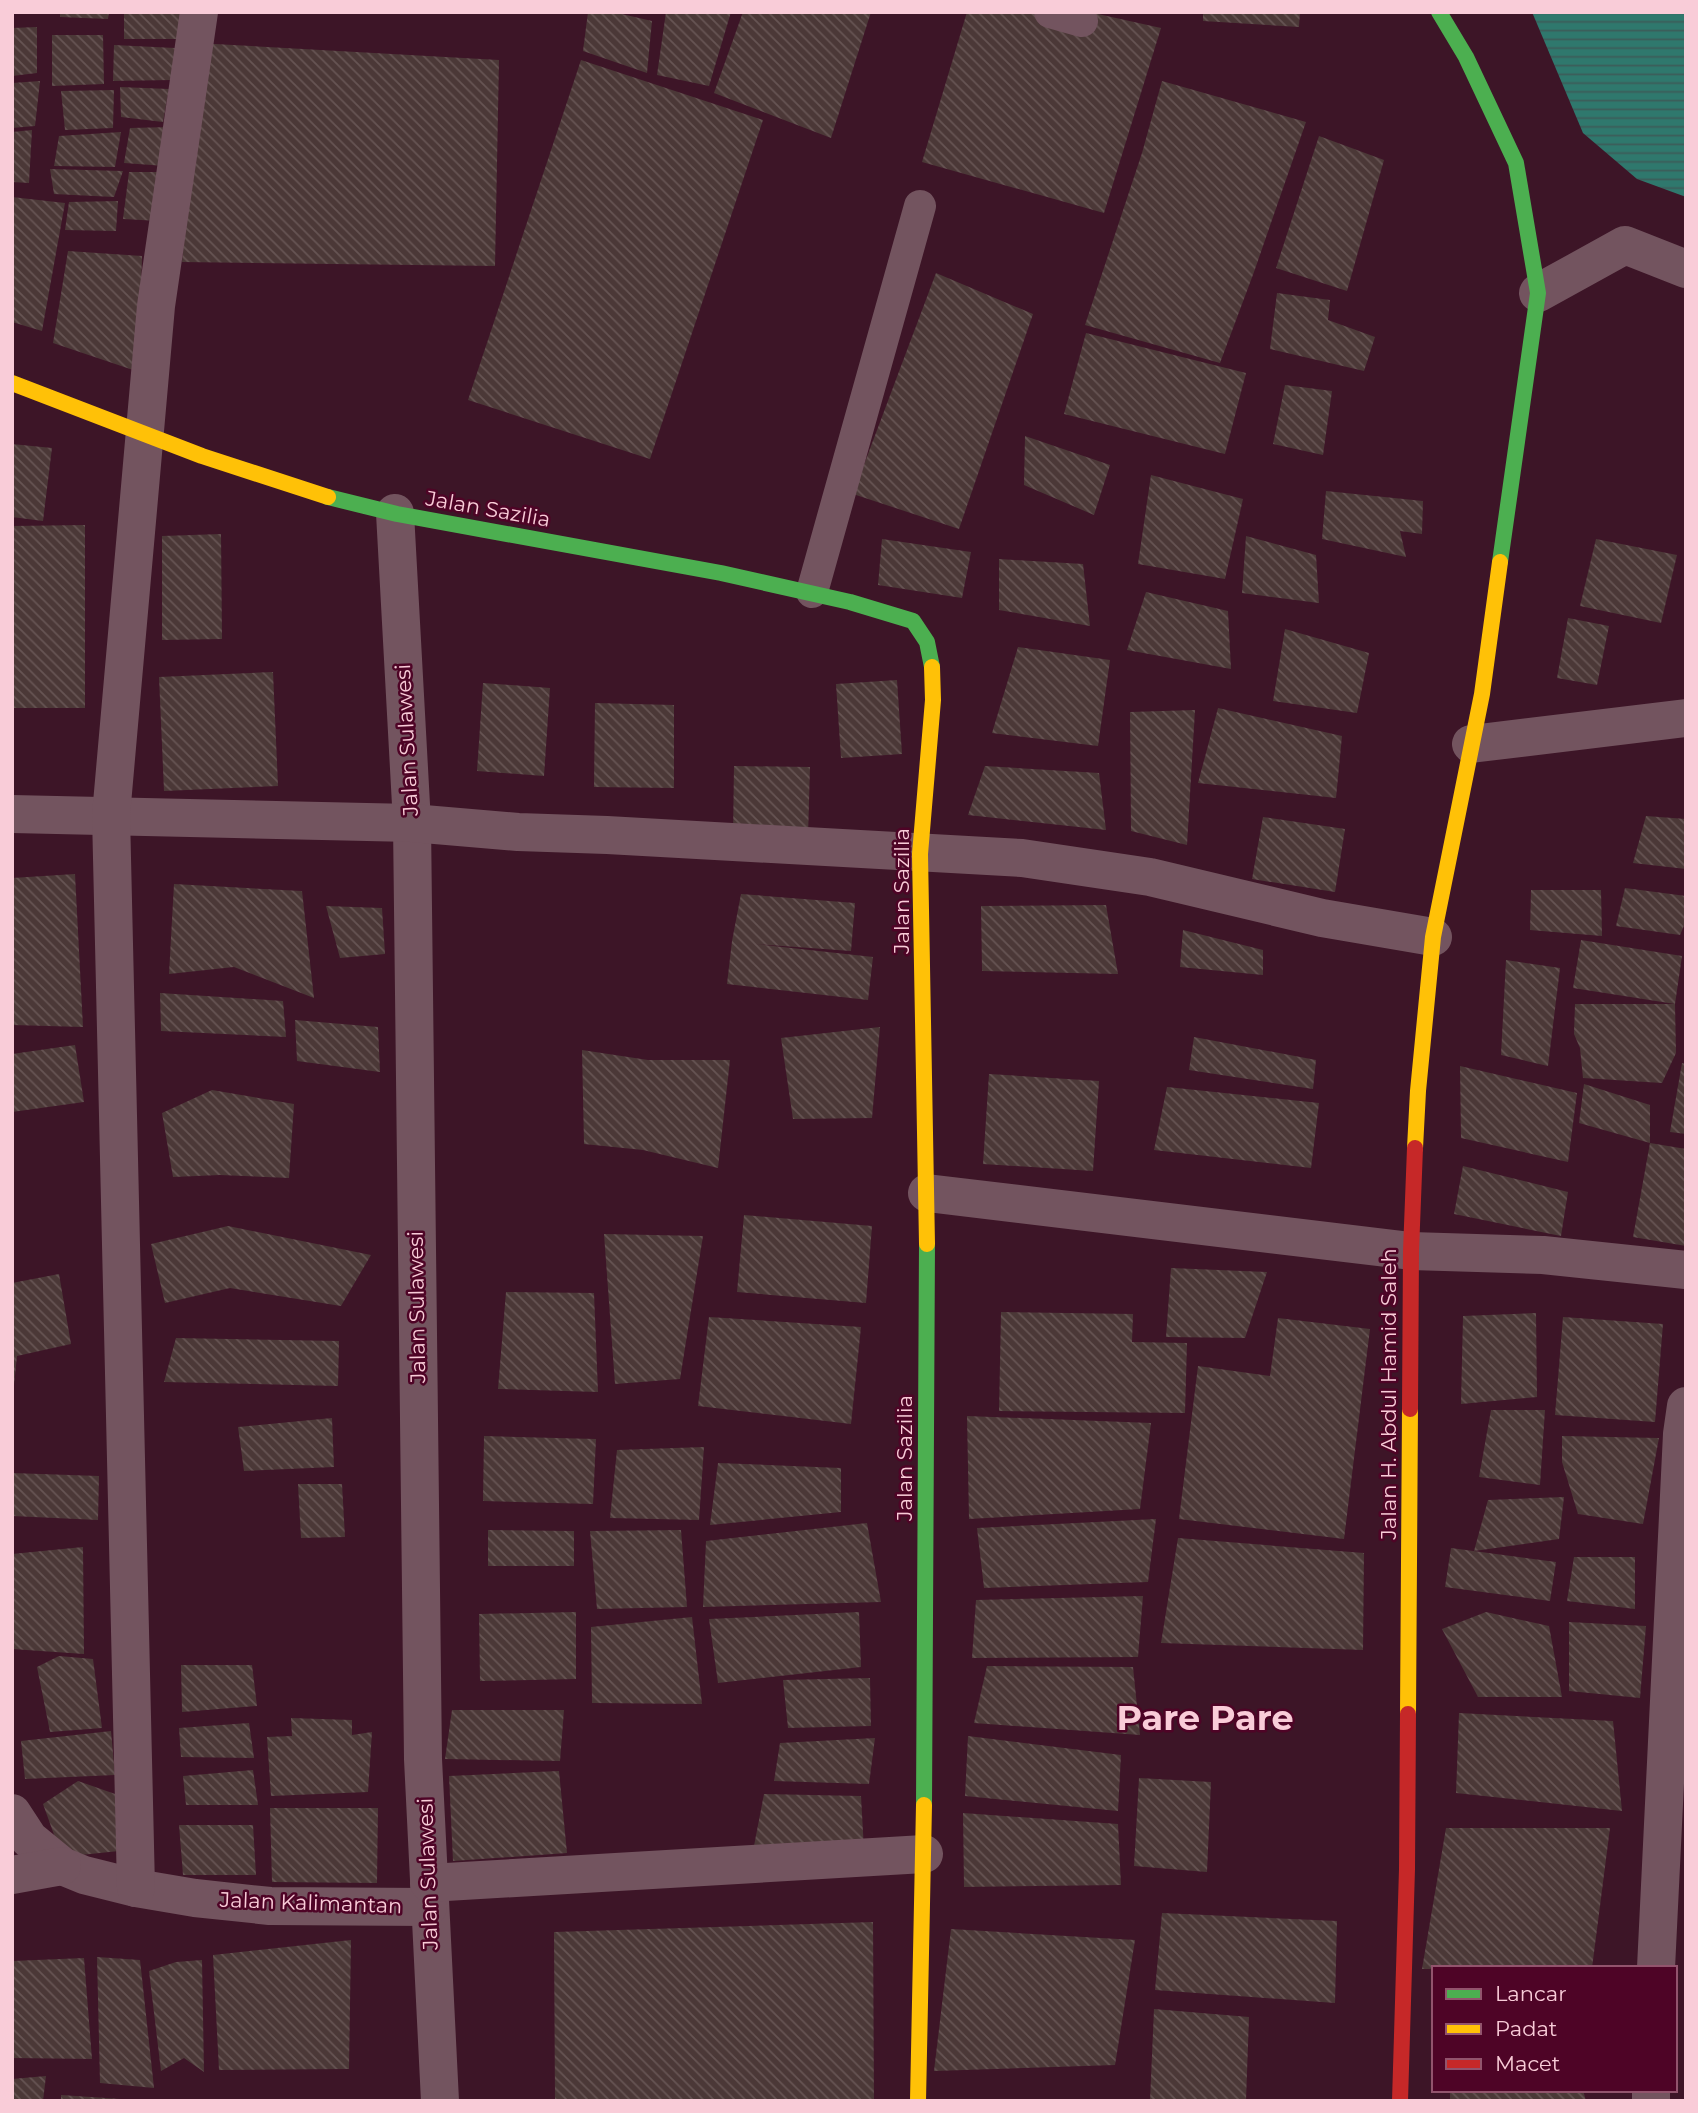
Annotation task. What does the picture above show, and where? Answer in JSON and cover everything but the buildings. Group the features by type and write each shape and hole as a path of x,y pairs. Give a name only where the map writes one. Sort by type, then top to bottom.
{"street":[{"path":"136,1888 111,815 156,306 199,12"},
{"name":"Jalan H. Abdul Hamid Saleh","path":"1400,2101 1408,1869 1411,1251 1418,1091 1433,937 1458,824 1482,694 1538,293 1516,163 1466,57 1439,12"},
{"path":"1538,293 1625,245 1686,269"},
{"name":"Jalan Sazilia","path":"12,383 253,474 395,513 812,592 913,621 927,642 932,665 933,700 920,854 927,1193 924,1854 918,2101"},
{"name":"Jalan Sulawesi","path":"395,513 412,823 423,1759 440,2101"},
{"path":"1471,744 1686,718"},
{"path":"12,814 412,823 518,832 1022,859 1139,876 1322,918 1433,937"},
{"path":"927,1193 1411,1251 1543,1255 1686,1270"},
{"path":"1656,1966 1682,1433 1686,1406"},
{"name":"Jalan Kalimantan","path":"12,1813 29,1839 62,1866 84,1875 136,1888 195,1898 270,1906 924,1854"},
{"path":"12,1875 62,1866"}],"lane":[{"path":"1050,12 1082,21"},
{"path":"812,592 920,206"}],"shaded area":[{"path":"1532,12 1686,12 1686,197 1637,179 1583,133"}],"traffic: fast":[{"path":"1439,12 1466,57 1516,163 1538,293 1500,562"},
{"path":"328,497 397,514 721,573 850,602 913,621 927,642 932,667"},
{"path":"924,1805 927,1244"}],"traffic: slow":[{"path":"12,383 202,456 328,497"},
{"path":"1415,1148 1433,937 1482,694 1500,562"},
{"path":"927,1244 920,854 933,700 932,667"},
{"path":"1408,1714 1410,1409"},
{"path":"918,2101 924,1805"}],"traffic: jam":[{"path":"1410,1409 1415,1148"},
{"path":"1400,2101 1407,1869 1408,1714"}],"district":[{"name":"Pare Pare","path":"1205,1718"}]}
